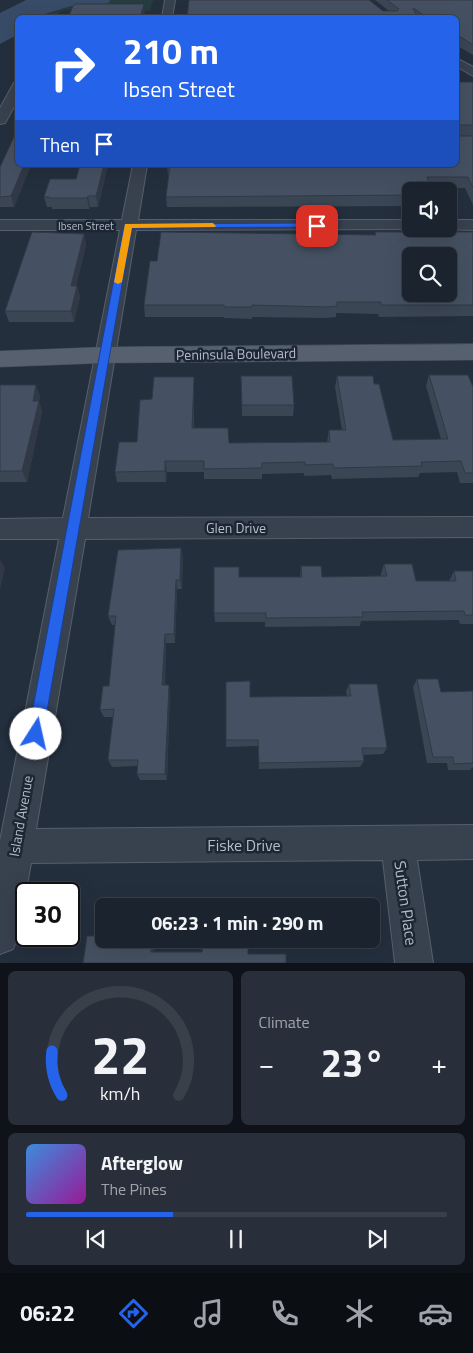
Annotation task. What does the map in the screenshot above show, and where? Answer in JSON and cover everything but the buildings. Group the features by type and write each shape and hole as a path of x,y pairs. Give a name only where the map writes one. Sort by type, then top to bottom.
{"main road":[{"name":"Peninsula Boulevard","path":"0,359 104,355 473,352"}],"street":[{"path":"168,15 170,0"},
{"path":"459,63 473,72"},
{"path":"459,79 473,79"},
{"path":"0,120 15,92"},
{"name":"Island Avenue","path":"0,936 140,167"},
{"name":"Ibsen Street","path":"0,225 402,225"},
{"path":"457,225 473,225"},
{"name":"Glen Drive","path":"0,529 473,527"},
{"name":"Fiske Drive","path":"16,846 473,842"},
{"name":"Sutton Place","path":"398,844 414,963"}],"green space":[{"path":"110,0 153,0 150,11 76,9 64,10 55,15 45,15 71,6 108,4"}],"water":[{"path":"26,0 110,0 108,4 71,6 42,15 15,15 15,36 0,44 0,13"}],"slow traffic":[{"path":"118,282 128,226 213,226"}],"route":[{"path":"36,734 128,226 317,226"}]}
